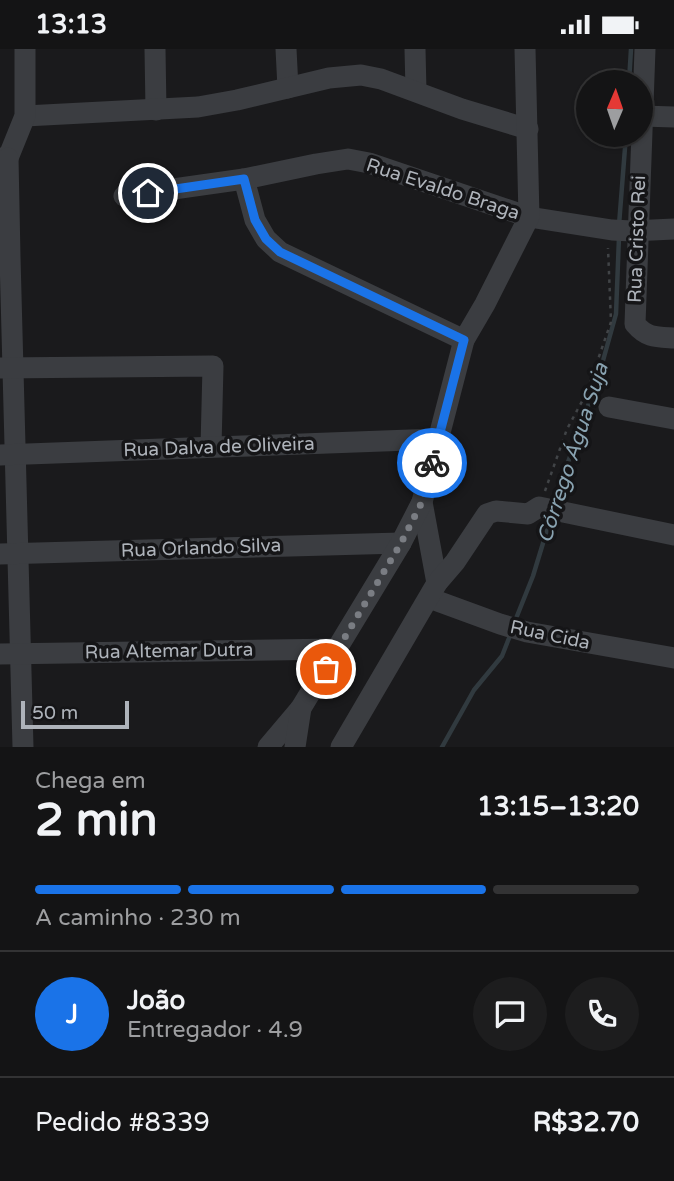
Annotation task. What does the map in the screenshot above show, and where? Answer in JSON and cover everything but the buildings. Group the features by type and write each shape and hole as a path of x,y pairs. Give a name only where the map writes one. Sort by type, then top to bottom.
{"street":[{"path":"23,747 11,653 4,158 25,116 25,49"},
{"path":"155,49 156,110"},
{"path":"286,49 288,88"},
{"path":"415,49 416,91"},
{"path":"268,747 301,708 401,543 422,502 464,340 529,217 525,49"},
{"name":"Rua Cristo Rei","path":"644,70 645,49"},
{"path":"25,116 198,107 329,78 361,75 381,79 462,109 528,129"},
{"path":"653,116 674,117"},
{"name":"Rua Cristo Rei","path":"635,147 617,230 635,324 651,337 674,338"},
{"name":"Rua Evaldo Braga","path":"124,196 244,179 348,159 369,163 529,217 617,230 674,229"},
{"path":"244,179 255,220 266,239 280,252 464,340"},
{"path":"7,368 213,366 211,447"},
{"path":"609,407 674,419"},
{"name":"Rua Dalva de Oliveira","path":"8,455 438,439"},
{"path":"422,502 433,591"},
{"path":"341,747 433,591 487,514 496,511 528,514 551,510 674,535"},
{"name":"Rua Orlando Silva","path":"9,553 401,543"},
{"name":"Rua Cida","path":"433,591 500,624 527,632 674,659"},
{"name":"Rua Altemar Dutra","path":"11,653 338,649"},
{"path":"295,747 301,708"}],"path":[{"path":"551,510 567,429 586,394 612,322 617,230"},
{"path":"586,394 590,396"}],"waterway":[{"name":"Córrego Água Suja","path":"630,70 631,49"},
{"name":"Córrego Água Suja","path":"619,225 625,147"},
{"name":"Córrego Água Suja","path":"555,505 599,375 616,314 619,237"},
{"name":"Córrego Água Suja","path":"515,621 533,576 551,517"},
{"name":"Córrego Água Suja","path":"442,747 474,690 502,656 511,633"}],"way so far":[{"path":"326,669 401,543 422,502 432,463"}],"route":[{"path":"148,193 244,179 255,220 266,239 280,252 464,340 432,463"}]}
